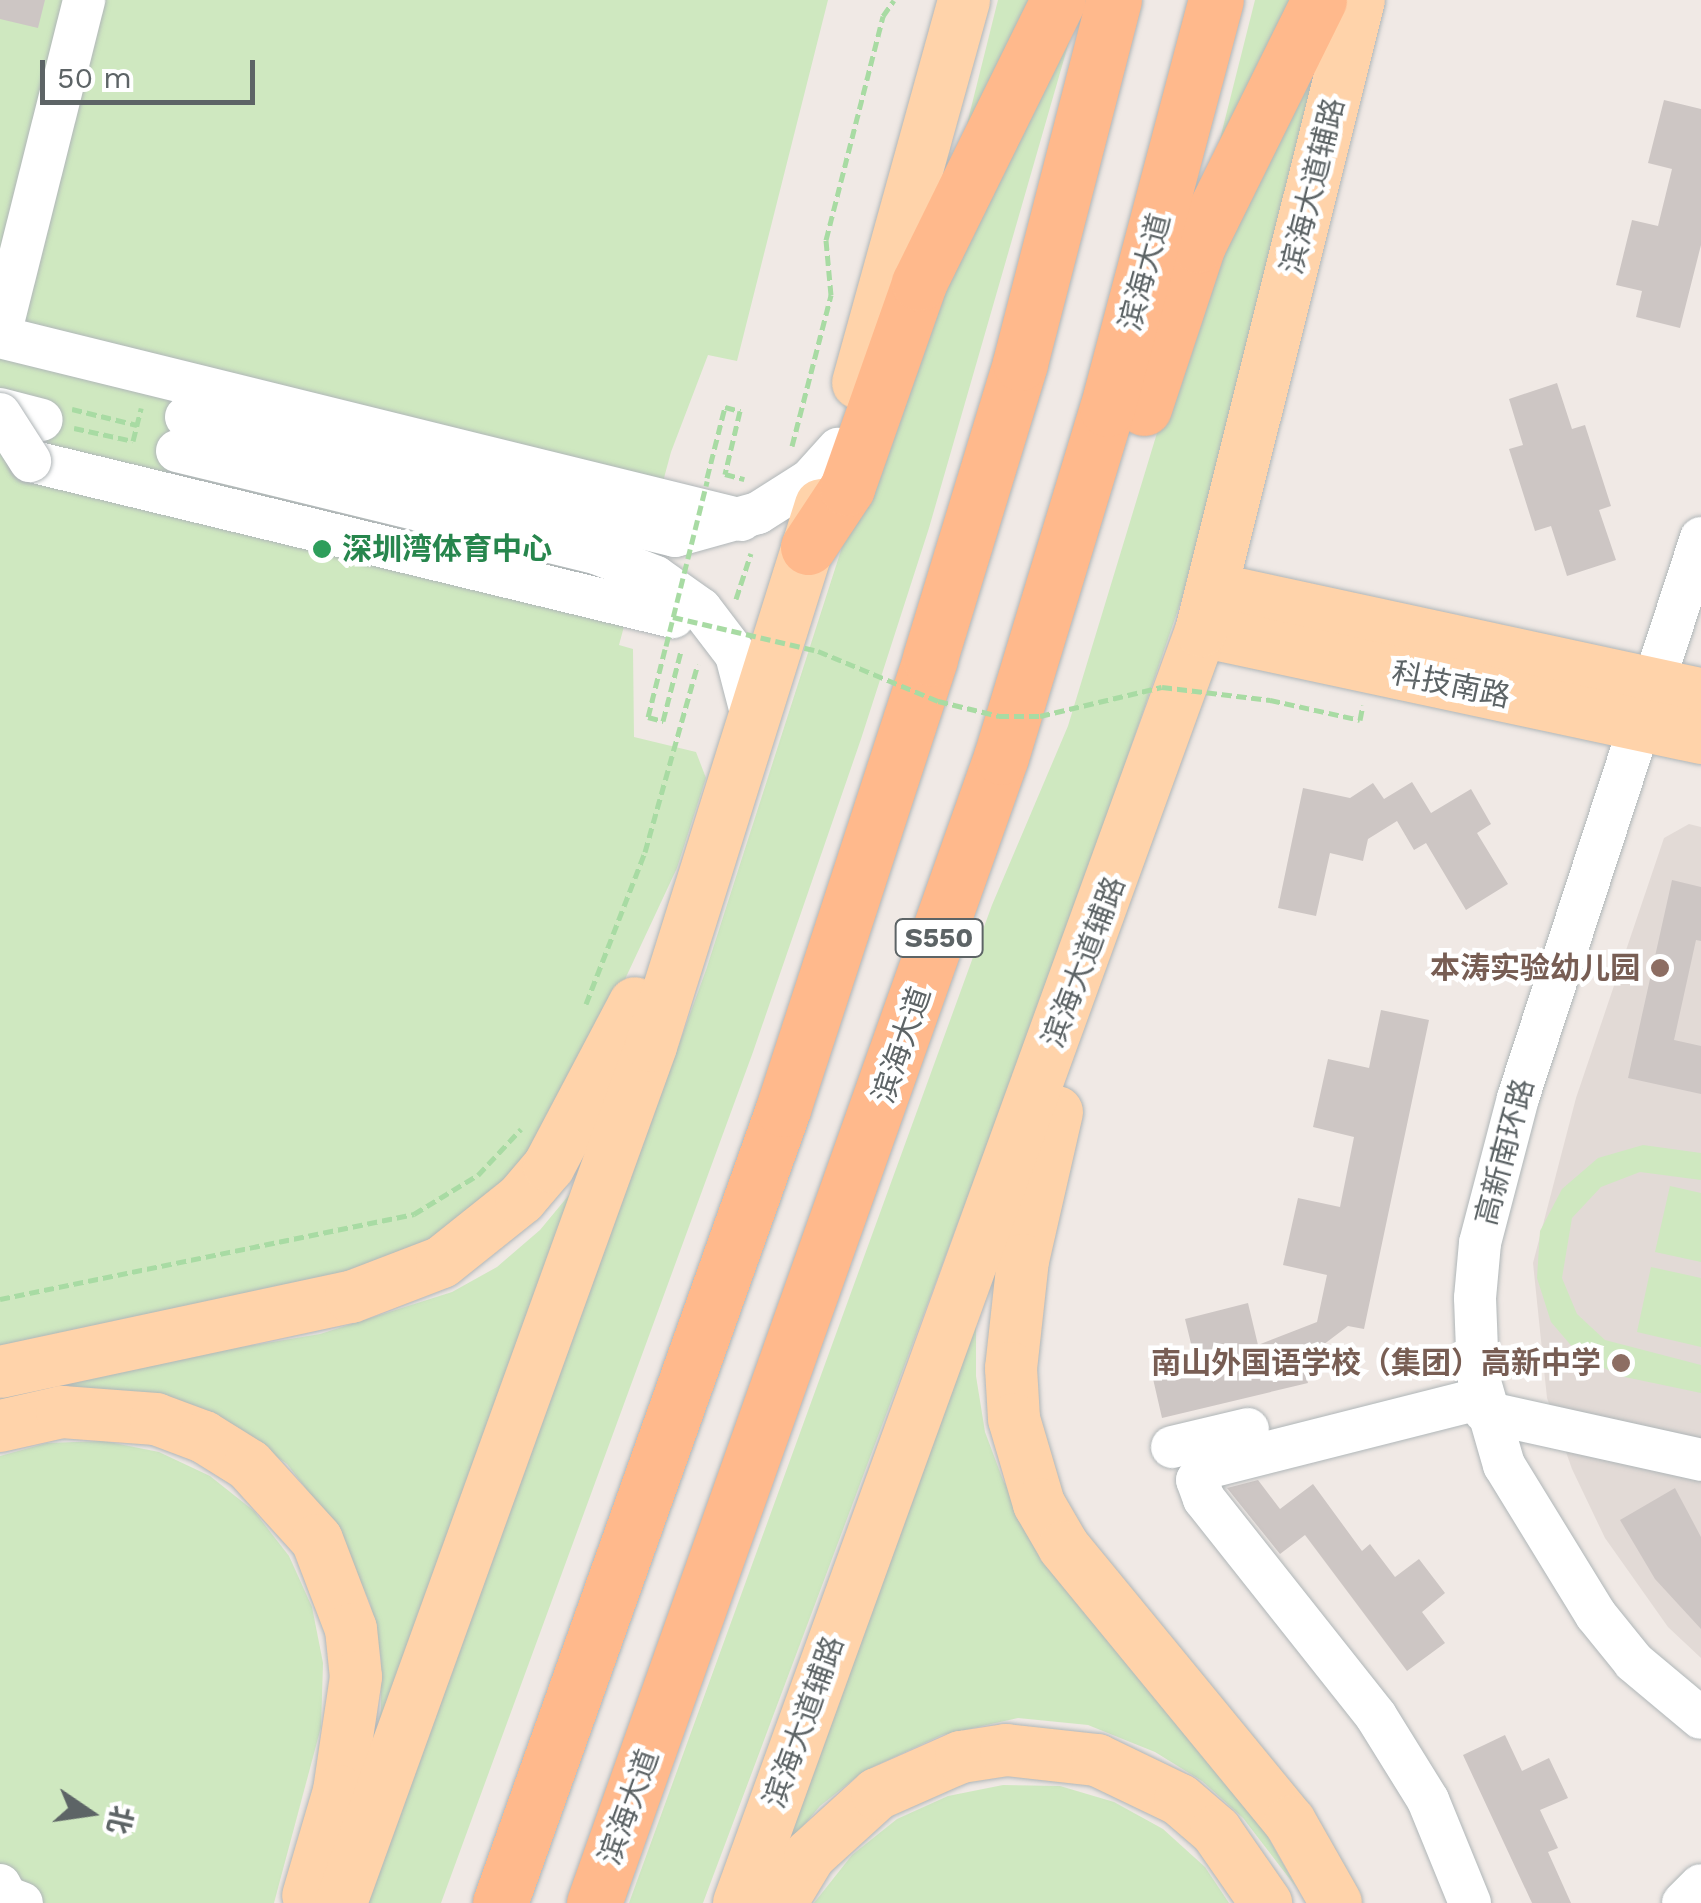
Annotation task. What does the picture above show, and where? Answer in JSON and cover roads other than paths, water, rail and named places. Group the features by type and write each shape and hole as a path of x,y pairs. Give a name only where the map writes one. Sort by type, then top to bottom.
{"highway":[{"path":"769,534 848,488 919,283 1058,0"},
{"path":"500,1903 783,1109 930,658 1054,243 1114,0"},
{"name":"滨海大道","path":"602,1882 1001,757 1127,339 1216,0"},
{"path":"1001,757 1094,554 1198,245 1319,0"}],"main road":[{"path":"341,1903 651,1046 747,747 769,534 838,449 964,0"},
{"name":"滨海大道辅路","path":"739,1903 1113,887 1207,610 1359,0"},
{"name":"科技南路","path":"1207,610 1642,704 1701,738"},
{"name":"科技南路","path":"1642,704 1701,694"},
{"path":"0,1372 351,1297 399,1282 476,1238 521,1199 578,1122 747,747"},
{"path":"1113,887 1023,1260 1010,1368 1014,1419 1039,1504 1064,1547 1290,1822 1336,1903"},
{"path":"0,1426 62,1412 156,1420 204,1437 249,1465 288,1501 337,1582 356,1677 340,1791 306,1903"},
{"path":"781,1903 810,1855 841,1822 912,1774 961,1757 1054,1752 1134,1773 1180,1800 1256,1885"},
{"path":"1290,1822 1318,1903"}],"street":[{"path":"84,0 0,336 769,534"},
{"path":"0,412 53,414"},
{"path":"0,412 30,460 677,634"},
{"path":"747,747 736,655 701,609 656,576 598,554 181,434 654,533 769,534"},
{"path":"769,534 787,497 838,449"},
{"name":"高新南环路","path":"1701,538 1642,704 1493,1184 1474,1298 1481,1395 1532,1515 1596,1615 1634,1662 1701,1718"},
{"path":"1470,1903 1428,1800 1376,1716 1204,1499 1197,1480 1210,1467 1481,1395"},
{"path":"1172,1448 1481,1395 1701,1460"},
{"path":"0,1885 6,1897 22,1903"},
{"path":"1684,1903 1701,1885"}],"place":[{"name":"深圳湾体育中心","path":"322,549"},
{"name":"本涛实验幼儿园","path":"1660,968"},
{"name":"南山外国语学校（集团）高新中学","path":"1621,1363"}]}
